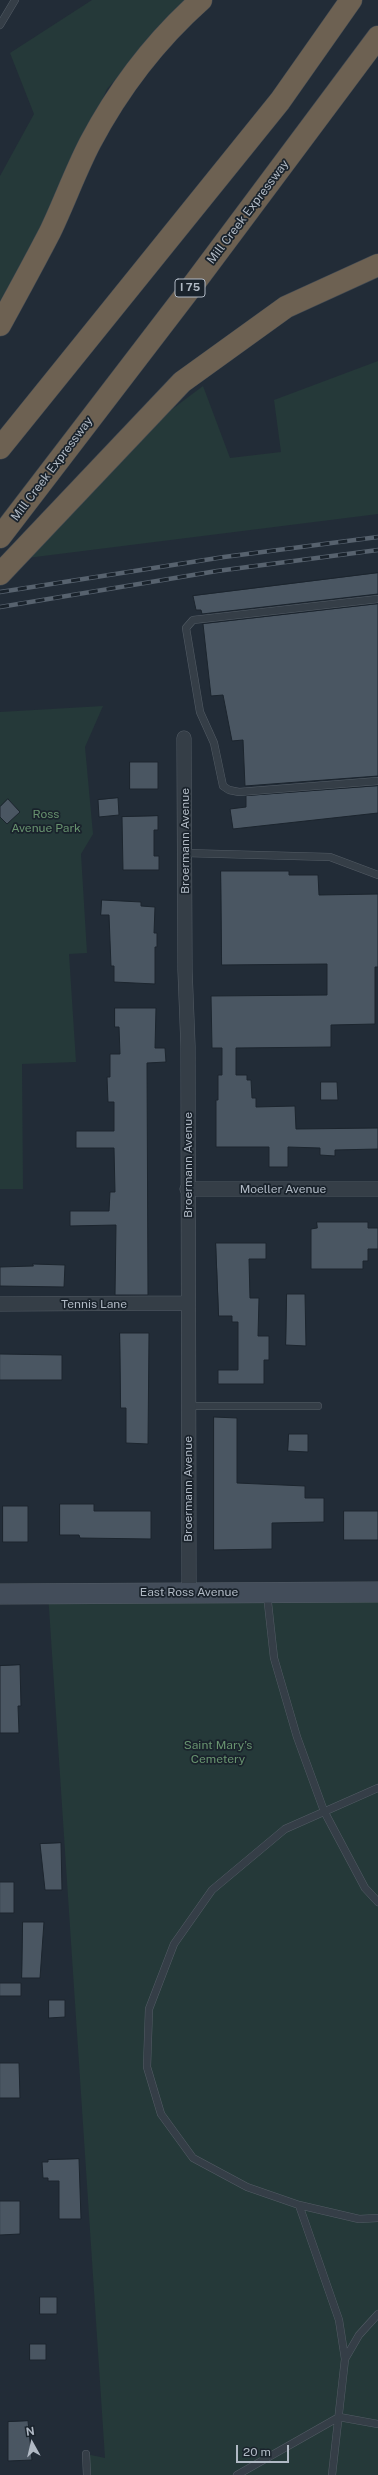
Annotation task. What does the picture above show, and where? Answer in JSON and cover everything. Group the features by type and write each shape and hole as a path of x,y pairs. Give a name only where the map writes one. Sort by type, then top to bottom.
{"highway":[{"path":"0,326 50,231 91,142 128,79 169,29 201,0"},
{"path":"0,448 280,101 351,0"},
{"name":"Mill Creek Expressway","path":"0,537 206,268 378,37"},
{"path":"0,574 182,382 286,308 378,265"}],"street":[{"name":"Broermann Avenue","path":"184,738 188,1046 187,1303 189,1592"},
{"name":"Moeller Avenue","path":"187,1189 378,1188"},
{"name":"Tennis Lane","path":"0,1304 187,1303"},
{"name":"East Ross Avenue","path":"0,1594 378,1592"}],"lane":[{"path":"0,25 15,0"},
{"path":"378,599 193,620 186,628 200,712 214,743 223,786 229,790 239,792 378,781"},
{"path":"185,853 330,857 378,875"},
{"path":"188,1406 318,1406"},
{"path":"266,1592 274,1658 297,1737 324,1812 365,1888 378,1902"},
{"path":"378,1788 285,1829 212,1890 174,1944 149,2009 147,2067 161,2114 193,2158 247,2187 298,2205 359,2219 378,2218"},
{"path":"298,2205 339,2320 345,2359 332,2475"},
{"path":"345,2359 359,2335 378,2314"},
{"path":"237,2475 339,2416 378,2424"},
{"path":"86,2454 88,2475"}],"green space":[{"path":"92,0 185,0 107,89 43,232 0,301 0,176 34,114 10,53"},
{"path":"378,361 378,514 27,558 127,443 203,386 230,458 281,452 274,400"},
{"name":"Ross Avenue Park","path":"103,706 85,747 93,834 81,854 87,953 69,954 76,1062 22,1064 23,1189 0,1189 0,712"},
{"name":"Saint Mary’s Cemetery","path":"378,1592 378,2475 87,2475 86,2454 105,2458 48,1593"}],"building":[{"path":"378,573 378,594 202,614 201,610 196,610 193,596"},
{"path":"378,604 378,776 245,786 243,740 232,741 223,695 211,696 203,624"},
{"path":"130,762 158,762 158,789 130,789"},
{"path":"378,786 378,813 233,829 230,809 246,807 246,796"},
{"path":"118,798 119,815 99,817 98,800"},
{"path":"8,799 20,812 7,824 0,817 0,807"},
{"path":"158,816 158,830 154,830 154,856 159,856 159,870 123,870 122,817"},
{"path":"221,871 289,871 289,875 318,875 319,895 378,894 378,967 375,967 375,1024 331,1025 331,1047 236,1048 236,1075 247,1075 247,1080 251,1080 252,1098 256,1098 256,1107 295,1106 296,1129 378,1128 378,1149 335,1150 335,1156 320,1155 320,1148 288,1147 288,1167 269,1167 269,1147 216,1147 216,1100 218,1100 218,1075 222,1075 222,1048 212,1048 211,996 327,995 327,964 222,965"},
{"path":"102,900 141,902 141,906 155,907 154,933 157,933 157,947 155,947 155,984 114,982 114,966 111,966 109,915 101,915"},
{"path":"115,1008 156,1008 155,1048 165,1048 166,1062 147,1063 148,1295 115,1295 116,1225 70,1226 70,1211 109,1211 110,1192 115,1192 114,1148 76,1148 76,1131 114,1131 114,1102 108,1102 107,1077 110,1077 110,1054 120,1054 119,1027 115,1027"},
{"path":"321,1082 337,1082 338,1100 321,1100"},
{"path":"317,1222 368,1222 368,1228 378,1228 378,1249 368,1249 368,1261 363,1261 363,1269 311,1269 311,1229 317,1228"},
{"path":"216,1243 266,1243 266,1259 249,1259 250,1298 259,1298 258,1336 269,1336 269,1360 264,1360 264,1384 218,1384 218,1370 238,1370 238,1322 232,1322 232,1316 219,1316"},
{"path":"33,1264 65,1265 64,1287 0,1286 0,1267 33,1266"},
{"path":"287,1294 305,1294 306,1346 286,1345"},
{"path":"120,1333 149,1333 148,1444 126,1443 126,1408 121,1408"},
{"path":"0,1354 62,1355 62,1380 0,1380"},
{"path":"214,1417 237,1418 237,1483 305,1486 305,1498 324,1498 324,1522 272,1523 272,1549 214,1550"},
{"path":"289,1434 308,1434 308,1452 288,1451"},
{"path":"60,1504 94,1504 94,1511 151,1511 151,1539 80,1538 79,1535 60,1535"},
{"path":"3,1506 28,1506 28,1542 3,1542"},
{"path":"344,1511 378,1511 378,1540 344,1540"},
{"path":"20,1665 21,1706 18,1706 19,1733 0,1733 0,1666"},
{"path":"61,1843 62,1890 45,1890 40,1844"},
{"path":"0,1882 14,1882 14,1913 0,1913"},
{"path":"23,1922 44,1922 40,1978 22,1978"},
{"path":"0,1983 21,1983 21,1996 0,1996"},
{"path":"49,2000 65,2000 65,2017 49,2018"},
{"path":"0,2063 19,2063 20,2098 0,2098"},
{"path":"79,2159 81,2219 59,2219 59,2181 48,2181 48,2178 43,2178 42,2162 48,2162 48,2160"},
{"path":"0,2201 20,2201 20,2234 0,2235"},
{"path":"40,2297 57,2297 57,2314 40,2314"},
{"path":"30,2344 46,2344 46,2360 30,2360"},
{"path":"28,2421 32,2460 8,2461 8,2422"}],"railway":[{"path":"0,592 224,557 378,537"},
{"path":"0,607 217,571 378,550"}]}
